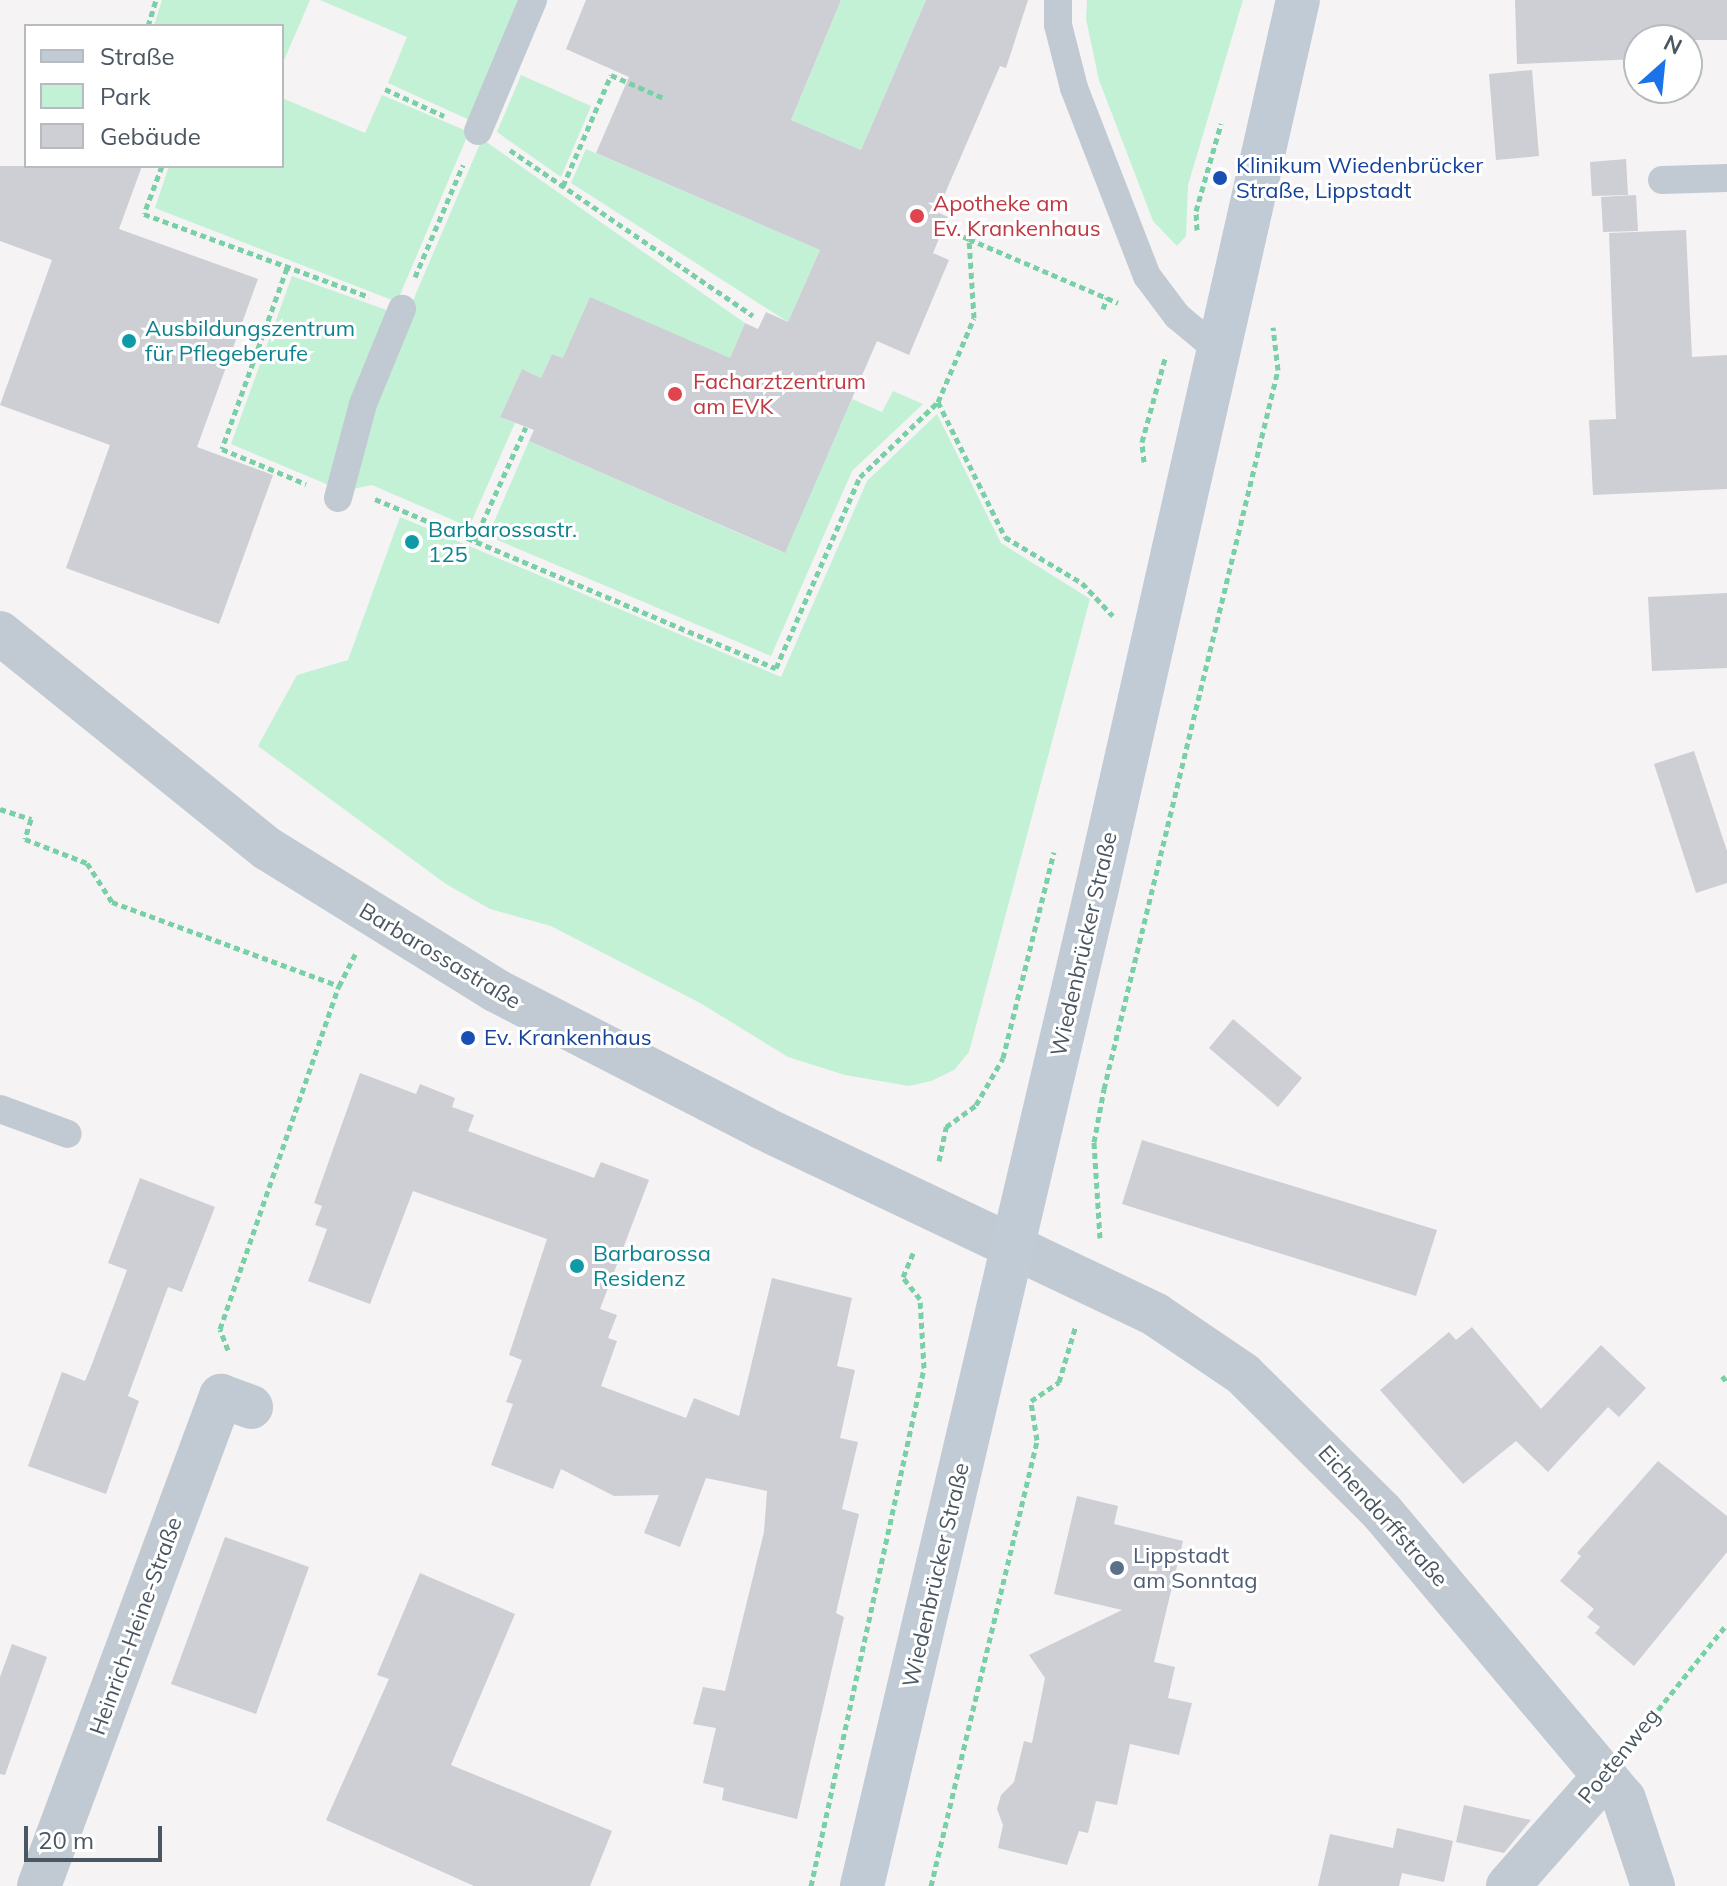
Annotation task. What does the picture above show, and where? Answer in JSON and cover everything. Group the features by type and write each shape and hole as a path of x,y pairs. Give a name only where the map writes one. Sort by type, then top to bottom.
{"street":[{"name":"Wiedenbrücker Straße","path":"862,1886 1013,1249 1298,0"},
{"name":"Barbarossastraße","path":"0,633 268,849 373,917 553,1023 1013,1249"},
{"name":"Eichendorffstraße","path":"1013,1249 1090,1281 1156,1315 1243,1374 1329,1454 1624,1799 1653,1886"},
{"name":"Heinrich-Heine-Straße","path":"39,1886 221,1396 251,1407"},
{"name":"Poetenweg","path":"1508,1886 1605,1776"}],"lane":[{"path":"490,138 533,0"},
{"path":"1058,0 1058,25 1074,88 1147,276 1176,321 1219,351"},
{"path":"1662,180 1727,178"},
{"path":"338,498 363,404 402,309"},
{"path":"0,1109 68,1134"}],"path":[{"path":"149,24 156,0"},
{"path":"563,186 611,75 666,99"},
{"path":"385,89 490,138 753,316"},
{"path":"161,168 144,214 402,309 490,138"},
{"path":"943,228 1107,298 1176,321 1142,442 1145,468"},
{"path":"287,268 222,449 338,498 361,493 776,668 860,477 938,402 974,318 969,239"},
{"path":"1103,309 1107,298"},
{"path":"931,1886 1037,1440 1031,1401 1059,1382 1103,1227 1094,1142 1104,1089 1278,370"},
{"path":"938,402 1005,537 1082,583 1113,616"},
{"path":"474,541 526,427"},
{"path":"1109,632 1116,607"},
{"path":"0,809 31,819 25,839 87,863 112,902 339,986"},
{"path":"811,1886 924,1368 920,1299 903,1277 931,1210 946,1127 976,1105 1003,1058 1056,845"},
{"path":"251,1407 220,1329 339,986 373,917"},
{"path":"1722,1376 1727,1382"},
{"name":"Poetenweg","path":"1605,1776 1727,1624"}],"green space":[{"path":"162,0 310,0 284,60 284,24 155,24"},
{"path":"320,0 539,0 485,127 388,83 407,37"},
{"path":"841,0 926,0 861,150 791,120"},
{"path":"1087,0 1243,0 1188,185 1186,236 1177,246 1153,221 1099,80 1086,19"},
{"path":"521,75 591,106 561,177 497,132"},
{"path":"382,95 469,132 397,302 155,208 168,168 284,168 284,99 365,133"},
{"path":"482,139 745,323 730,358 563,358 552,354 541,378 522,369 500,417 515,423 469,527 372,485 343,491 231,444 292,276 406,317"},
{"path":"586,149 820,250 788,322 571,183"},
{"path":"893,391 923,404 852,471 771,656 488,536 529,441 784,553 852,399 882,412"},
{"path":"937,414 1001,543 1090,599 969,1052 954,1070 931,1081 909,1086 845,1075 788,1057 702,1004 551,926 490,909 446,884 258,746 297,675 348,660 400,517 781,677 867,481"}],"building":[{"path":"586,0 841,0 791,120 861,150 926,0 1028,0 1006,68 1000,66 937,212 948,217 933,253 949,260 909,355 877,341 785,553 529,441 534,430 500,417 522,369 541,378 552,354 563,358 590,297 730,358 745,323 758,329 766,312 788,322 820,250 596,153 629,77 566,49"},
{"path":"1515,0 1727,0 1727,40 1703,40 1703,24 1623,24 1623,60 1517,64"},
{"path":"1532,70 1539,156 1496,160 1489,74"},
{"path":"1626,159 1628,195 1592,196 1590,162"},
{"path":"0,166 141,168 119,229 258,279 197,447 273,475 219,624 66,568 110,445 0,405 52,260 0,241"},
{"path":"1636,195 1638,231 1603,232 1601,197"},
{"path":"1686,230 1692,357 1727,355 1727,489 1593,495 1589,420 1616,419 1609,233"},
{"path":"1727,593 1727,668 1652,671 1648,597"},
{"path":"1694,751 1727,851 1727,883 1696,893 1654,764"},
{"path":"1233,1019 1302,1078 1278,1107 1209,1048"},
{"path":"360,1073 416,1094 420,1084 455,1098 452,1107 474,1115 468,1131 594,1178 601,1162 649,1180 600,1309 617,1315 608,1338 617,1341 601,1386 686,1418 694,1398 739,1416 772,1278 852,1298 837,1366 855,1370 840,1438 858,1442 842,1509 859,1514 836,1613 844,1617 797,1819 722,1800 724,1788 703,1783 716,1728 693,1724 703,1687 725,1691 764,1532 767,1491 706,1478 680,1547 644,1533 659,1495 614,1496 561,1469 553,1489 491,1465 513,1404 506,1402 522,1360 509,1355 547,1239 413,1191 370,1304 308,1281 327,1229 315,1225 322,1206 314,1203"},
{"path":"1142,1140 1437,1230 1416,1296 1122,1204"},
{"path":"140,1178 215,1207 182,1292 168,1287 128,1396 139,1401 106,1494 28,1466 62,1372 85,1381 92,1364 127,1270 108,1263"},
{"path":"1472,1327 1541,1409 1601,1345 1646,1388 1619,1417 1608,1407 1548,1472 1516,1441 1463,1484 1380,1390 1449,1332 1456,1340"},
{"path":"1658,1461 1727,1516 1727,1552 1634,1666 1595,1633 1600,1627 1587,1617 1594,1609 1560,1581 1581,1556 1577,1553"},
{"path":"1077,1496 1118,1506 1114,1524 1183,1541 1154,1662 1175,1667 1168,1698 1192,1703 1179,1755 1130,1744 1117,1805 1096,1801 1088,1833 1079,1831 1067,1865 998,1848 1003,1825 997,1809 1001,1795 1014,1782 1024,1741 1032,1743 1045,1678 1029,1655 1122,1610 1054,1594"},
{"path":"225,1537 309,1567 256,1714 171,1684"},
{"path":"420,1573 515,1614 451,1765 612,1831 590,1886 474,1886 326,1820 389,1679 377,1675"},
{"path":"12,1644 47,1657 5,1775 0,1774 0,1677"},
{"path":"1464,1805 1531,1820 1504,1853 1456,1842"},
{"path":"1397,1828 1453,1841 1444,1882 1402,1873 1399,1886 1318,1886 1330,1834 1393,1848"}],"place":[{"name":"Klinikum Wiedenbrücker Straße, Lippstadt","path":"1220,178"},
{"name":"Apotheke am Ev. Krankenhaus","path":"917,216"},
{"name":"Ausbildungszentrum für Pflegeberufe","path":"129,341"},
{"name":"Facharztzentrum am EVK","path":"675,394"},
{"name":"Barbarossastr. 125","path":"412,542"},
{"name":"Ev. Krankenhaus","path":"468,1038"},
{"name":"Barbarossa Residenz","path":"577,1266"},
{"name":"Lippstadt am Sonntag","path":"1117,1568"}]}
